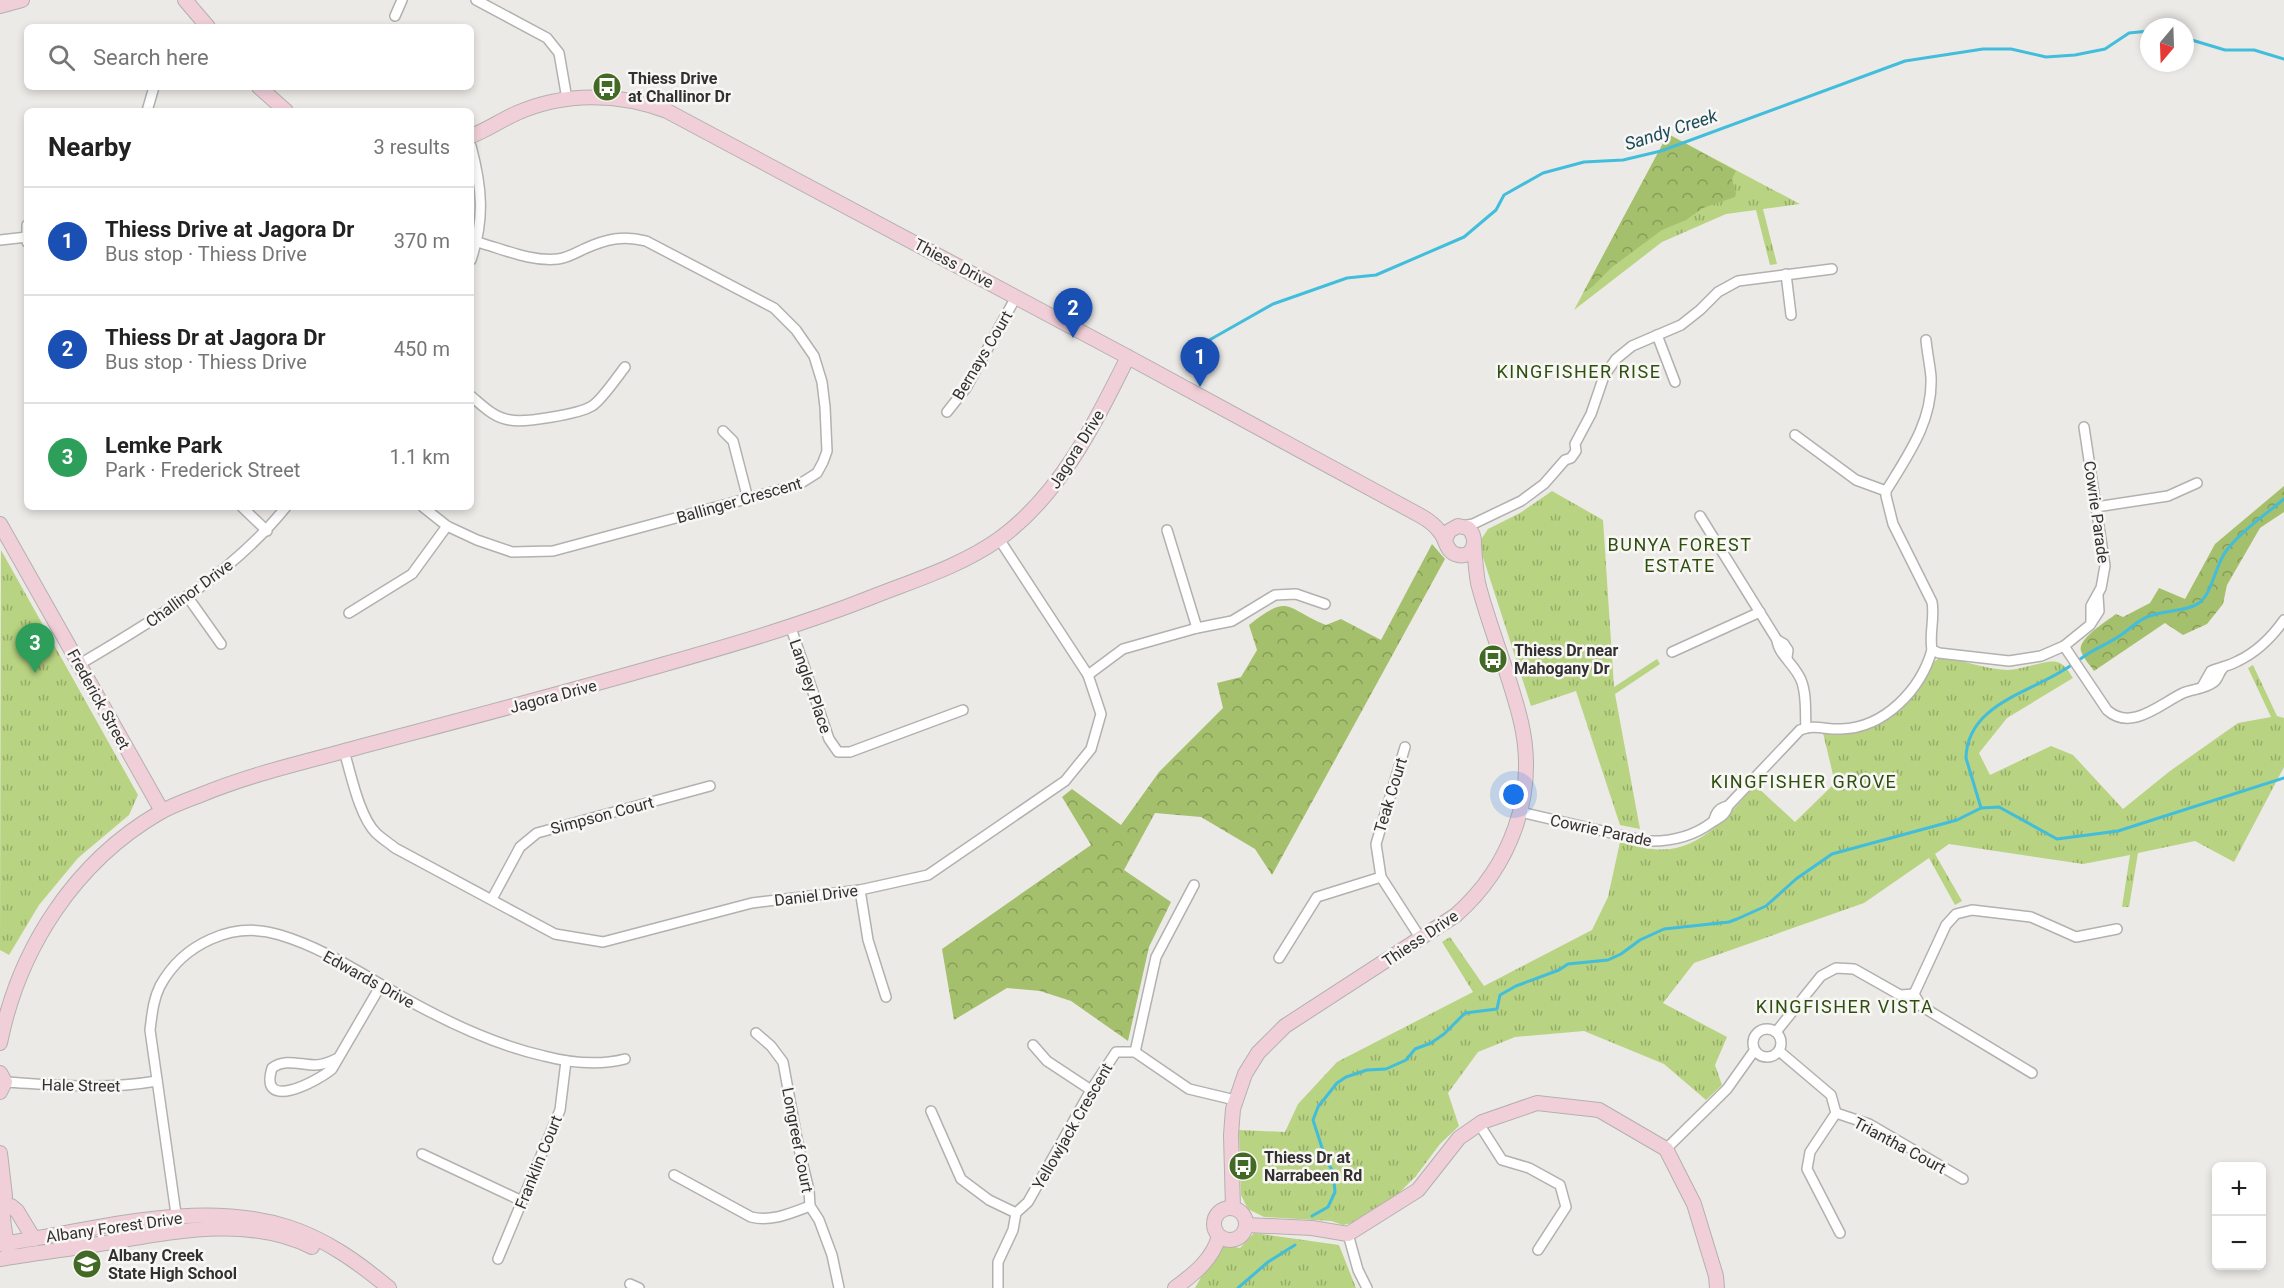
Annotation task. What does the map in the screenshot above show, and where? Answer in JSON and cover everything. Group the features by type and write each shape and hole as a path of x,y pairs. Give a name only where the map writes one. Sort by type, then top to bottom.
{"street":[{"path":"0,6 22,0"},
{"path":"185,0 205,24"},
{"path":"394,16 402,0"},
{"path":"476,0 547,38 559,53 567,99"},
{"path":"148,108 153,90"},
{"path":"262,90 283,108"},
{"name":"Thiess Drive","path":"474,135 529,108 567,99 592,97 623,99 674,114 1421,516"},
{"path":"474,159 482,195 474,251"},
{"path":"0,240 24,237"},
{"name":"Ballinger Crescent","path":"427,510 447,526 477,540 513,552 553,551 798,485 817,473 827,451 822,382 814,356 796,330 774,308 646,241 629,237 616,237 561,259 531,257 477,242"},
{"path":"1445,540 1449,531 1493,515 1532,493 1554,474 1565,460 1572,458 1575,444 1586,426 1600,385 1610,367 1632,346 1671,330 1691,318 1718,292 1730,284 1745,279 1832,268"},
{"path":"1786,274 1791,315"},
{"name":"Bernays Court","path":"947,412 966,388 1016,297"},
{"path":"1657,335 1676,382"},
{"path":"1700,516 1777,640 1788,650 1788,657 1803,684 1806,728 1847,729 1886,715 1913,690 1932,650 1934,615 1932,602 1893,524 1888,510 1886,491 1916,443 1928,409 1931,375 1926,340"},
{"name":"Jagora Drive","path":"0,1043 16,983 32,946 47,922 71,888 97,859 162,811 230,783 790,628 946,569 999,539 1052,489 1083,442 1128,357"},
{"path":"474,399 491,413 509,420 526,421 569,414 593,406 625,367"},
{"name":"Cowrie Parade","path":"1932,650 1939,653 2009,661 2041,656 2064,646 2091,622 2099,611 2098,596 2104,581 2105,566 2084,427"},
{"path":"723,431 733,441 748,499"},
{"path":"1795,435 1856,480 1886,491"},
{"path":"2096,507 2168,495 2197,483"},
{"path":"245,510 267,531"},
{"name":"Challinor Drive","path":"80,664 131,634 187,596 267,531 284,510"},
{"path":"1421,516 1434,526 1445,540 1449,550 1462,555 1471,551 1479,530 1493,515"},
{"path":"1421,516 1461,526 1472,532 1478,581"},
{"name":"Frederick Street","path":"0,524 162,811"},
{"path":"350,613 412,574 447,526"},
{"path":"1167,530 1197,628"},
{"name":"Daniel Drive","path":"344,752 362,809 375,833 395,848 555,934 603,942 752,903 860,890 928,875 1065,781 1091,749 1101,714 1088,675 999,539"},
{"path":"1462,555 1478,581"},
{"name":"Thiess Drive","path":"1233,1208 1231,1135 1235,1100 1251,1063 1275,1034 1456,915 1488,882 1504,856 1520,812 1526,775 1524,738 1478,581"},
{"path":"1088,675 1123,650 1197,628 1232,621 1275,595 1296,594 1325,604"},
{"path":"187,596 221,644"},
{"path":"1672,652 1760,612"},
{"path":"2064,646 2107,710 2125,719 2139,717 2181,694 2214,682 2224,667 2255,651 2270,638 2284,620"},
{"name":"Langley Place","path":"790,628 829,740 838,752 850,752 963,710"},
{"name":"Cowrie Parade","path":"1520,812 1646,841 1665,841 1688,836 1721,818 1728,806 1795,734 1806,728"},
{"name":"Teak Court","path":"1405,747 1376,844 1381,877 1421,939"},
{"name":"Simpson Court","path":"492,899 520,847 537,833 710,786"},
{"path":"1279,958 1317,897 1381,877"},
{"path":"1194,885 1156,957 1135,1052 1189,1089 1235,1100"},
{"path":"860,890 868,940 886,998"},
{"path":"1914,994 1946,925 1956,914 1972,910 2031,917 2076,937 2117,929"},
{"name":"Edwards Drive","path":"178,1232 150,1030 152,1008 159,988 182,957 221,934 261,931 279,935 344,962 425,1010 518,1050 566,1061 606,1064 625,1059"},
{"path":"1776,1032 1821,976 1836,968 1854,969 1900,995 1914,994"},
{"path":"338,1058 316,1066 289,1062 278,1064 272,1068 271,1082 274,1089 280,1093 325,1076 332,1069 381,985"},
{"path":"1914,994 1921,1006 2032,1073"},
{"path":"1766,1028 1776,1032 1781,1041 1779,1051 1772,1057 1765,1058 1754,1051 1752,1041 1756,1033 1766,1028"},
{"name":"Longreef Court","path":"756,1033 783,1062 809,1190 810,1206 823,1229 832,1255 839,1288"},
{"path":"1033,1045 1047,1061 1090,1090"},
{"path":"1665,1149 1727,1089 1754,1051"},
{"path":"1779,1051 1831,1095 1836,1113 1810,1152 1807,1169 1840,1233"},
{"name":"Yellowjack Crescent","path":"998,1288 998,1262 1013,1230 1016,1213 1028,1202 1090,1090 1116,1052 1135,1052"},
{"name":"Franklin Court","path":"498,1259 560,1110 566,1061"},
{"name":"Hale Street","path":"2,1082 100,1088 157,1081"},
{"path":"1246,1225 1312,1228 1348,1234 1419,1190 1459,1138 1479,1124 1538,1103 1599,1110 1665,1149 1694,1204 1716,1276 1717,1288"},
{"path":"931,1111 961,1179 989,1200 1016,1213"},
{"name":"Triantha Court","path":"1836,1113 1869,1124 1963,1179"},
{"path":"1479,1124 1502,1160 1529,1168 1560,1185 1566,1207 1539,1250"},
{"path":"0,1153 8,1201 34,1239"},
{"path":"422,1154 522,1201"},
{"path":"674,1175 761,1220 776,1218 810,1206"},
{"path":"8,1201 3,1203 9,1257"},
{"path":"1225,1208 1233,1208 1243,1214 1246,1225 1245,1231 1235,1239 1228,1240 1219,1236 1214,1226 1216,1217 1225,1208"},
{"name":"Albany Forest Drive","path":"8,1242 176,1216 233,1215 290,1228 347,1256 389,1288"},
{"name":"Albany Forest Drive","path":"9,1257 178,1232 219,1228 248,1229 277,1234 309,1245 339,1260 377,1288"},
{"path":"1348,1234 1358,1270 1367,1288"},
{"path":"1175,1288 1191,1276 1216,1249 1219,1236"},
{"path":"630,1284 639,1288"}],"green space":[{"path":"1668,134 1800,204 1763,209 1777,264 1770,265 1756,210 1726,214 1662,242 1574,310"},
{"path":"1668,134 1736,171 1732,179 1735,197 1703,208 1686,220 1662,230 1612,267 1583,293"},
{"path":"2284,486 2284,512 2260,528 2227,585 2223,604 2207,624 2183,635 2165,623 2094,671 2081,651 2081,646 2088,636 2116,614 2123,617 2150,603 2159,588 2185,599 2215,544"},
{"path":"1552,491 1603,520 1614,687 1657,659 1660,664 1615,694 1640,829 1620,825 1576,691 1531,706 1481,551 1480,541 1488,529 1520,513"},
{"path":"1432,544 1445,559 1272,875 1255,849 1201,817 1155,813 1124,870 1171,902 1149,947 1128,1041 1071,1001 1040,991 1007,988 954,1020 942,949 1091,845 1062,797 1072,789 1121,825 1159,772 1223,708 1217,683 1241,677 1257,650 1249,625 1281,606 1295,609 1326,625 1341,619 1381,640"},
{"path":"1,550 138,795 129,815 78,858 39,905 9,955 0,950"},
{"path":"1946,657 1984,667 2007,670 2053,661 2065,666 2073,678 2007,718 1979,753 1990,775 2051,746 2073,755 2123,809 2170,771 2238,723 2271,717 2248,668 2253,665 2277,716 2284,718 2284,767 2234,862 2195,841 2138,853 2129,907 2122,907 2130,855 2083,864 1949,844 1935,854 1962,901 1955,905 1929,858 1864,903 1694,963 1663,1003 1727,1037 1715,1065 1722,1085 1706,1100 1664,1064 1584,1031 1515,1037 1478,1052 1448,1093 1459,1126 1440,1144 1416,1176 1397,1195 1352,1223 1343,1225 1331,1221 1264,1217 1248,1209 1241,1195 1239,1130 1285,1132 1298,1104 1337,1062 1473,992 1442,942 1450,937 1484,986 1592,930 1608,897 1620,842 1652,849 1684,846 1698,839 1723,820 1755,785 1795,822 1835,783 1823,733 1862,731 1885,721 1914,695 1934,661"},
{"path":"1254,1233 1339,1245 1356,1288 1195,1288 1220,1244 1240,1248"}],"waterway":[{"name":"Sandy Creek","path":"1197,347 1273,304 1347,278 1376,275 1464,237 1496,210 1504,195 1543,173 1584,162 1623,160 1661,151 1905,61 1983,49 2011,49 2046,57 2075,55 2105,49 2129,33 2140,32"},
{"name":"Sandy Creek","path":"2194,41 2225,50 2254,50 2284,59"},
{"path":"1981,808 1966,758 1969,740 1976,726 1988,713 2001,703 2048,679 2117,638 2143,619 2199,603 2207,593 2226,551 2246,530 2284,499"},
{"path":"1312,1216 1328,1207 1335,1192 1333,1172 1325,1157 1313,1120 1318,1107 1337,1083 1346,1077 1367,1070 1386,1069 1406,1060 1415,1049 1431,1043 1444,1034 1465,1013 1497,1009 1500,995 1516,986 1559,970 1568,964 1608,960 1621,954 1640,940 1664,929 1729,922 1737,919 1766,906 1796,879 1832,854 1957,820 1981,808 1999,807 2057,839 2118,831 2284,778"},
{"path":"1238,1288 1268,1262 1295,1245"}],"place":[{"name":"Thiess Drive at Challinor Dr","path":"607,87"},
{"name":"Thiess Dr at Jagora Dr","path":"1073,338"},
{"name":"Thiess Drive at Jagora Dr","path":"1200,387"},
{"name":"Thiess Dr near Mahogany Dr","path":"1493,659"},
{"name":"Lemke Park","path":"35,673"},
{"name":"Thiess Dr at Narrabeen Rd","path":"1243,1166"},
{"name":"Albany Creek State High School","path":"87,1264"}],"district":[{"name":"KINGFISHER RISE","path":"1579,372"},
{"name":"BUNYA FOREST ESTATE","path":"1680,555"},
{"name":"KINGFISHER GROVE","path":"1804,782"},
{"name":"KINGFISHER VISTA","path":"1845,1007"}]}
